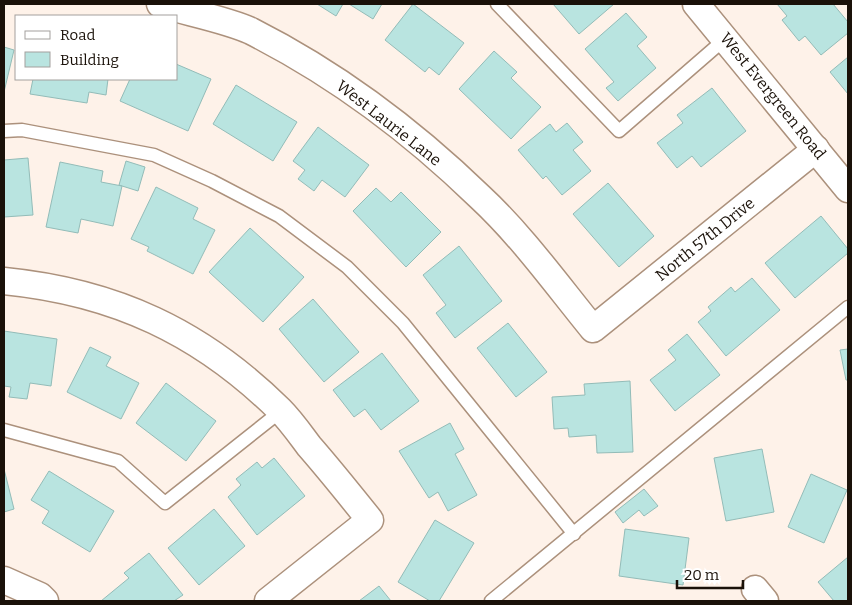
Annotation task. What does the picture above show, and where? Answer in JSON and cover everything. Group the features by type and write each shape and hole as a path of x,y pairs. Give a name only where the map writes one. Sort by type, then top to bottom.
{"street":[{"name":"West Laurie Lane","path":"160,4 249,30 323,72 409,134 481,198 544,269 593,329"},
{"name":"West Evergreen Road","path":"696,4 848,189"},
{"name":"North 57th Drive","path":"593,329 816,149"},
{"path":"4,281 47,285 88,294 171,327 227,365 281,411 370,520 268,601"},
{"path":"4,580 40,596 45,601"}],"lane":[{"path":"497,4 620,131 725,39"},
{"path":"4,130 22,130 154,155 212,181 279,216 347,267 404,324 574,534"},
{"path":"491,601 848,307"},
{"path":"4,430 118,461 165,503 281,411"}],"building":[{"path":"317,4 343,4 336,16"},
{"path":"349,4 382,4 373,19"},
{"path":"413,4 464,43 439,75 429,67 425,72 385,40"},
{"path":"553,4 614,4 579,34"},
{"path":"777,4 833,4 848,22 848,33 821,55 805,36 799,41 782,20 787,16"},
{"path":"626,13 647,37 637,46 656,68 618,101 606,88 614,82 585,49"},
{"path":"4,47 14,50 4,92"},
{"path":"494,51 517,72 511,78 541,107 511,139 459,89"},
{"path":"848,57 848,94 830,72"},
{"path":"178,65 211,79 188,131 120,101 130,80 178,80"},
{"path":"33,80 108,80 106,95 89,92 87,103 30,94"},
{"path":"236,85 297,122 273,161 213,124"},
{"path":"712,88 746,131 701,167 692,156 677,168 657,143 683,123 677,115"},
{"path":"567,123 583,142 573,150 591,171 562,195 546,176 543,179 518,150 550,124 556,132"},
{"path":"318,127 369,165 345,197 322,180 314,191 298,179 305,170 293,161"},
{"path":"28,158 33,215 4,217 4,160"},
{"path":"126,161 145,167 138,191 119,185"},
{"path":"60,162 103,171 101,182 122,186 113,226 81,219 78,233 46,227"},
{"path":"608,183 654,236 619,267 573,214"},
{"path":"156,187 198,208 193,219 215,230 193,274 147,251 149,247 131,239"},
{"path":"376,188 391,202 401,192 441,232 406,267 353,211"},
{"path":"821,216 848,249 848,253 795,298 765,263"},
{"path":"250,228 304,277 263,322 209,272"},
{"path":"459,246 502,301 455,338 436,313 446,305 423,275"},
{"path":"752,278 780,310 726,356 698,322 711,311 708,307 731,287 735,292"},
{"path":"313,299 359,352 324,382 279,329"},
{"path":"508,323 547,372 516,397 477,348"},
{"path":"4,331 57,339 51,386 30,383 27,399 9,397 11,387 4,386"},
{"path":"687,334 720,375 675,411 650,380 676,360 668,350"},
{"path":"90,347 111,357 106,366 139,383 121,419 67,392"},
{"path":"848,349 848,380 846,380 840,350"},
{"path":"382,353 419,401 381,430 365,409 354,417 333,390"},
{"path":"630,381 633,452 597,453 596,435 569,437 568,428 554,429 552,397 585,395 584,384"},
{"path":"166,383 216,421 186,461 136,423"},
{"path":"450,423 464,449 455,454 477,495 448,511 438,492 429,498 399,451"},
{"path":"762,449 774,512 726,521 714,458"},
{"path":"274,458 305,496 257,535 228,497 241,485 236,479 257,462 262,468"},
{"path":"4,469 14,509 4,512"},
{"path":"49,471 114,511 90,552 42,523 49,511 31,500"},
{"path":"811,474 847,490 824,543 788,527"},
{"path":"644,489 658,506 644,516 639,510 623,523 615,512"},
{"path":"214,509 245,546 199,585 168,548"},
{"path":"435,520 474,543 439,601 430,601 398,582"},
{"path":"625,529 689,538 683,585 619,576"},
{"path":"149,553 183,595 174,601 101,601 129,578 124,573"},
{"path":"848,557 848,601 834,601 818,582"},
{"path":"379,586 391,601 359,601"}]}
